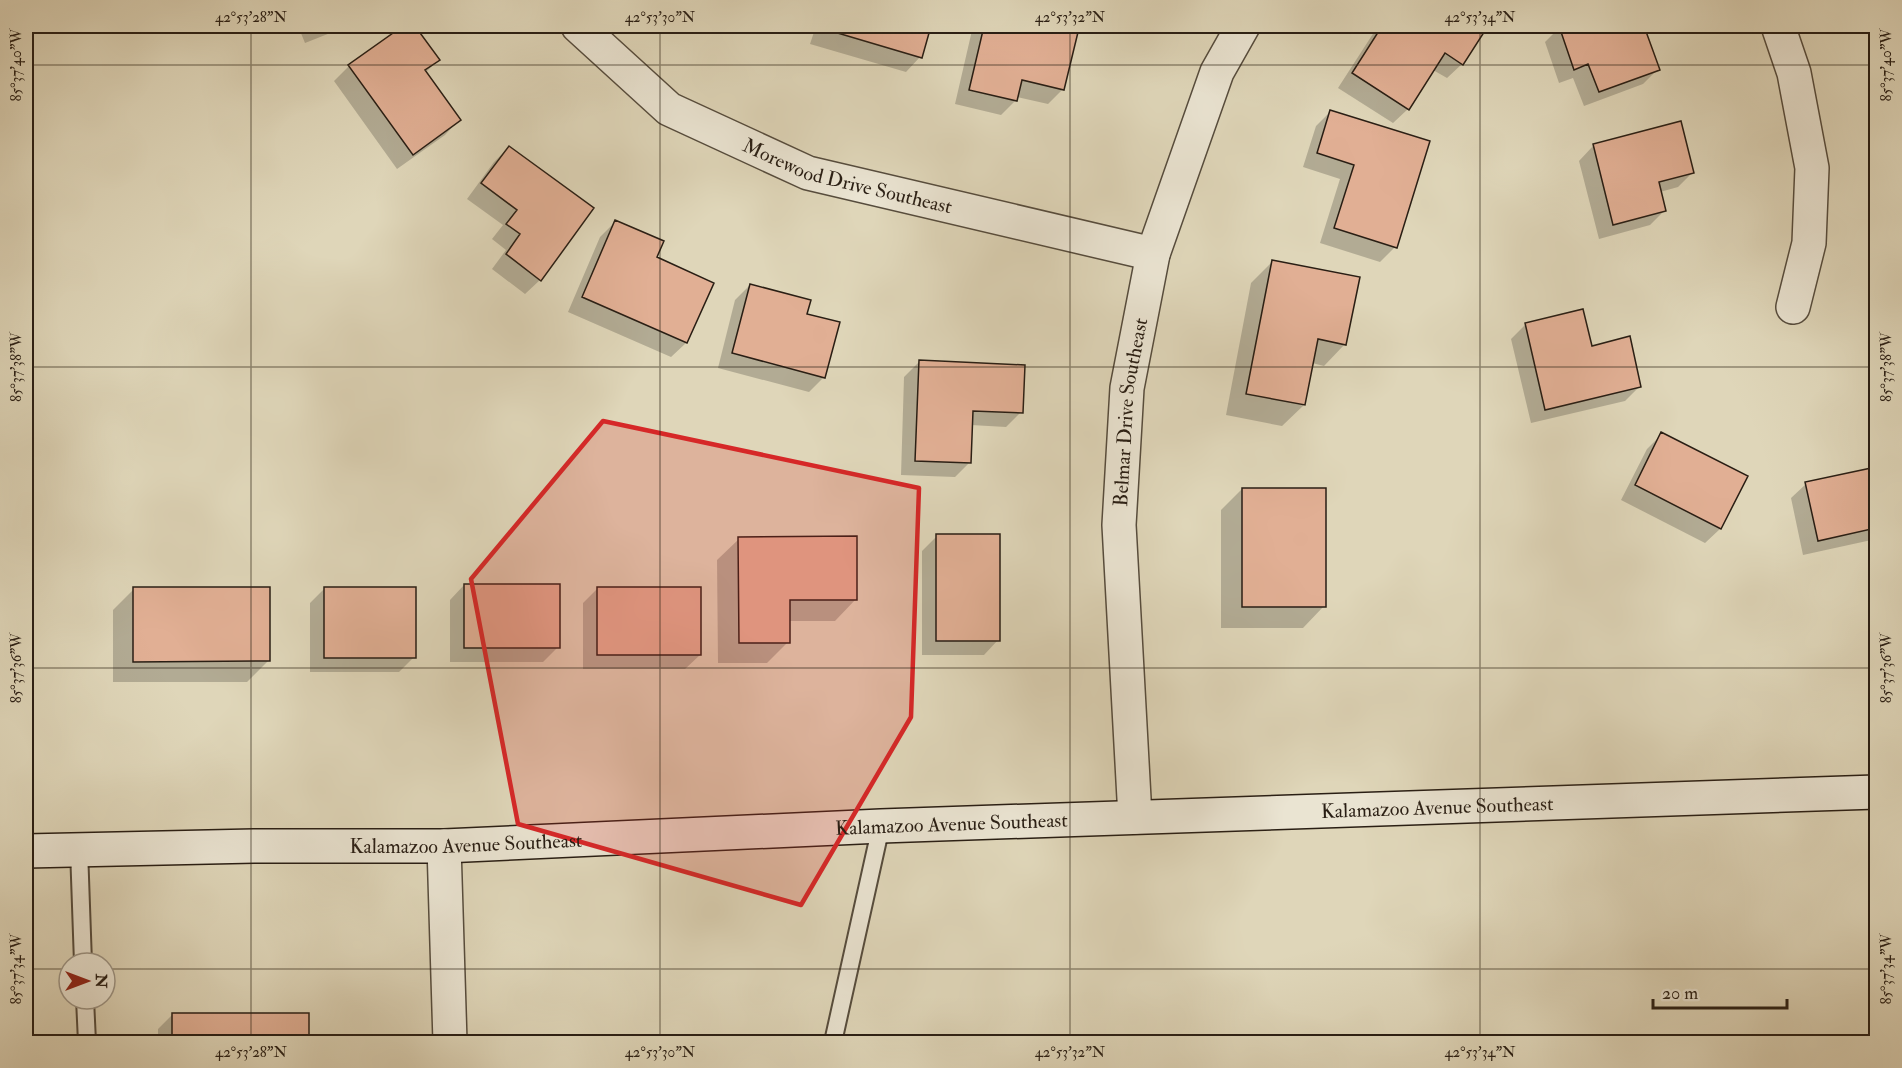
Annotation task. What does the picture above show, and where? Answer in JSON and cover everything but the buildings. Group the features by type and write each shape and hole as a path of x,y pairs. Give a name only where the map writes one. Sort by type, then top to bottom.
{"street":[{"name":"Morewood Drive Southeast","path":"578,26 669,109 808,173 1153,254"},
{"name":"Belmar Drive Southeast","path":"1136,817 1119,525 1127,388 1153,254 1217,72 1244,26"},
{"path":"1778,26 1794,73 1812,168 1809,243 1793,307"},
{"name":"Kalamazoo Avenue Southeast","path":"26,851 254,846 444,846 881,826 1876,792"},
{"path":"444,846 450,1042"}],"lane":[{"path":"833,1042 881,826"},
{"path":"79,849 83,951"},
{"path":"86,1011 87,1042"}],"highlighted area":[{"path":"603,421 919,488 911,717 801,905 518,824 471,579"}]}
